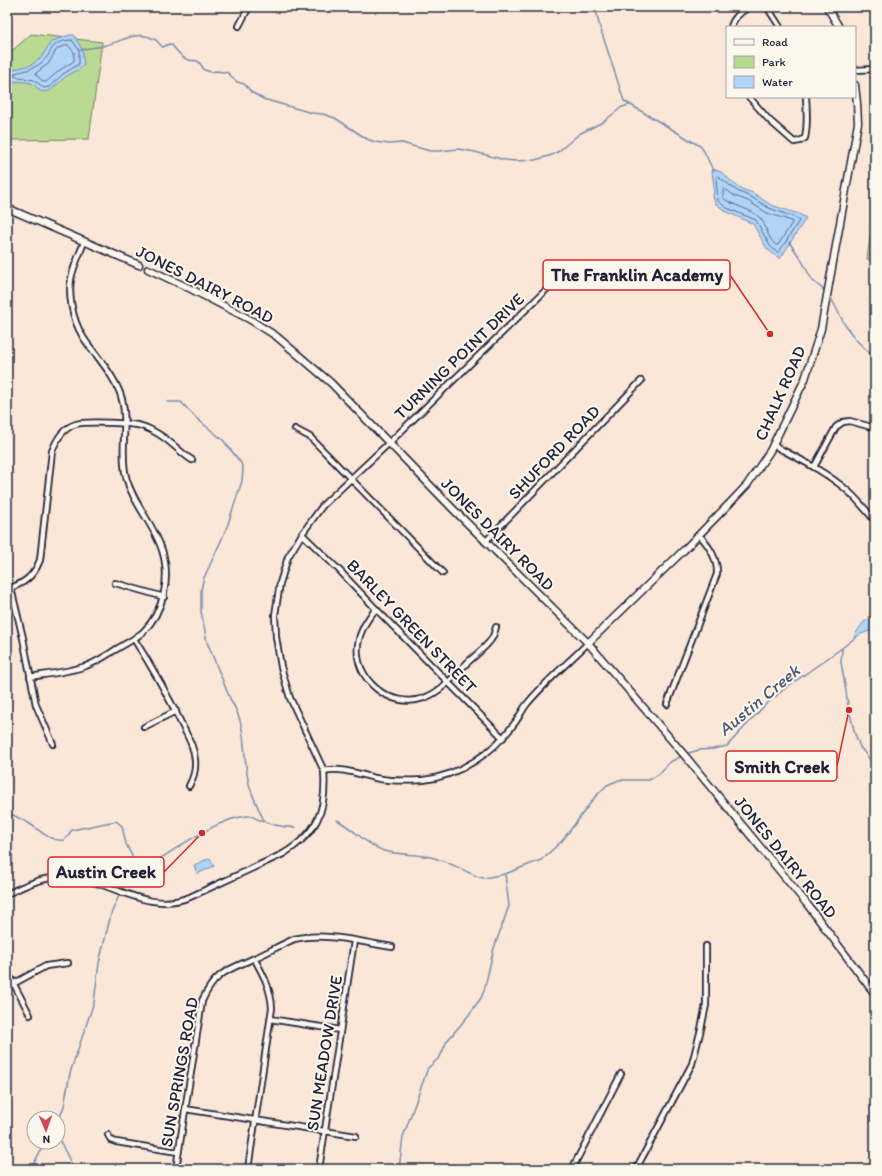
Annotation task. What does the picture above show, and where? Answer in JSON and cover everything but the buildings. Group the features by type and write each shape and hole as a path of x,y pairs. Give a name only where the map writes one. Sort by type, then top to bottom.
{"street":[{"path":"239,26 249,7"},
{"path":"731,26 743,10 749,7"},
{"path":"767,7 779,26"},
{"path":"827,7 837,26"},
{"path":"856,70 875,69"},
{"name":"CHALK ROAD","path":"588,643 699,535 746,485 773,446 805,379 821,329 857,130 858,103 856,91"},
{"path":"750,98 769,120 794,142 800,141 804,138 806,132 806,98"},
{"name":"JONES DAIRY ROAD","path":"7,208 191,288 238,313 276,336 331,382 485,542 588,643 681,752 811,909 875,994"},
{"path":"30,677 59,673 96,662 143,632 154,619 164,597 166,573 162,550 158,540 134,498 126,477 123,403 117,386 82,335 75,321 71,300 71,280 84,242"},
{"name":"TURNING POINT DRIVE","path":"324,771 290,698 285,684 276,637 275,615 280,583 288,558 302,534 323,505 548,288"},
{"name":"SHUFORD ROAD","path":"485,542 641,381"},
{"path":"814,467 836,427 843,422 850,421 875,428"},
{"path":"53,744 36,705 23,638 9,588 22,583 30,577 37,569 40,560 52,451 60,435 76,424 124,423 140,425 155,432 164,437 192,460"},
{"path":"294,429 310,437 442,572"},
{"path":"773,446 814,467 848,491 875,521"},
{"name":"BARLEY GREEN STREET","path":"302,534 503,738"},
{"path":"667,704 717,574 718,566 714,557 699,535"},
{"path":"114,583 164,597"},
{"path":"376,609 360,634 358,645 360,664 371,684 381,692 392,698 400,700 422,699 432,694 448,682 492,638 496,627"},
{"path":"134,639 156,674 194,749 196,761 195,775 189,786"},
{"path":"7,894 30,883 43,879 65,877 95,882 150,901 163,903 185,899 276,858 296,845 310,832 317,821 323,806 325,796 324,771 331,769 344,770 394,781 424,780 448,774 472,763 488,752 503,738 527,704 588,643"},
{"path":"144,727 176,711"},
{"name":"SUN SPRINGS ROAD","path":"176,1169 202,1001 206,992 216,979 228,970 294,939 304,937 317,936 392,947"},
{"name":"SUN MEADOW DRIVE","path":"319,1169 354,941"},
{"path":"636,1169 692,1064 706,1004 706,946"},
{"path":"248,1169 272,1000 266,980 254,958"},
{"path":"13,984 46,966 68,963"},
{"path":"7,971 30,1015"},
{"path":"270,1019 340,1030"},
{"path":"572,1169 621,1074"},
{"path":"185,1109 356,1136"},
{"path":"108,1136 116,1142 178,1152"}],"green space":[{"path":"31,34 102,42 89,139 7,140 7,51 13,50"},
{"path":"875,219 875,263 867,259 872,223"}],"water":[{"path":"74,35 82,49 84,65 65,77 51,90 46,92 40,91 33,84 27,82 7,81 7,71 31,65 41,58 51,42"},
{"path":"714,169 721,172 739,188 753,193 771,205 799,214 806,218 780,259 767,249 753,224 725,211 715,203 713,197 714,188 712,171"},
{"path":"868,619 875,621 875,629 855,638 854,636 863,623"},
{"path":"210,858 214,866 197,874 194,865"}],"waterway":[{"path":"595,7 624,101 700,146 714,171"},
{"path":"81,50 103,46 130,37 148,37 156,40 163,47 169,44 172,45 185,58 199,62 204,70 228,73 237,82 244,84 251,92 263,99 335,118 367,139 375,142 389,144 402,143 430,151 458,149 505,160 535,160 552,155 579,134 603,122 622,107 629,105"},
{"path":"789,242 801,259 812,280 826,292"},
{"path":"830,296 845,325 856,340 875,358"},
{"path":"167,402 181,402 196,418 223,440 241,463 243,469 242,481 228,524 203,580 201,591 201,611 207,642 240,721 249,784 264,821"},
{"name":"Austin Creek","path":"685,754 699,750 727,746 765,705 787,687 856,637"},
{"path":"842,649 841,662 849,710 855,734 860,747 875,766"},
{"name":"Austin Creek","path":"337,820 371,845 384,851 436,858 484,878 505,874 541,860 562,841 595,797 607,785 619,780 649,780 659,774 670,762 682,756"},
{"name":"Austin Creek","path":"7,812 30,824 50,838 59,840 64,840 72,830 116,821 122,826 126,844 134,864 140,868 149,866 213,827 239,817 251,816 277,825 295,827"},
{"path":"62,1110 70,1073 94,1002 99,963 111,914 119,895 121,877 126,867 134,864"},
{"path":"399,1169 403,1137 428,1068 440,1057 447,1041 468,1016 481,998 484,991 494,948 509,906 505,874"},
{"path":"31,1169 41,1150"},
{"path":"64,1150 74,1169"}],"place":[{"name":"The Franklin Academy","path":"770,334"},
{"name":"Smith Creek","path":"849,710"},
{"name":"Austin Creek","path":"202,833"}]}
